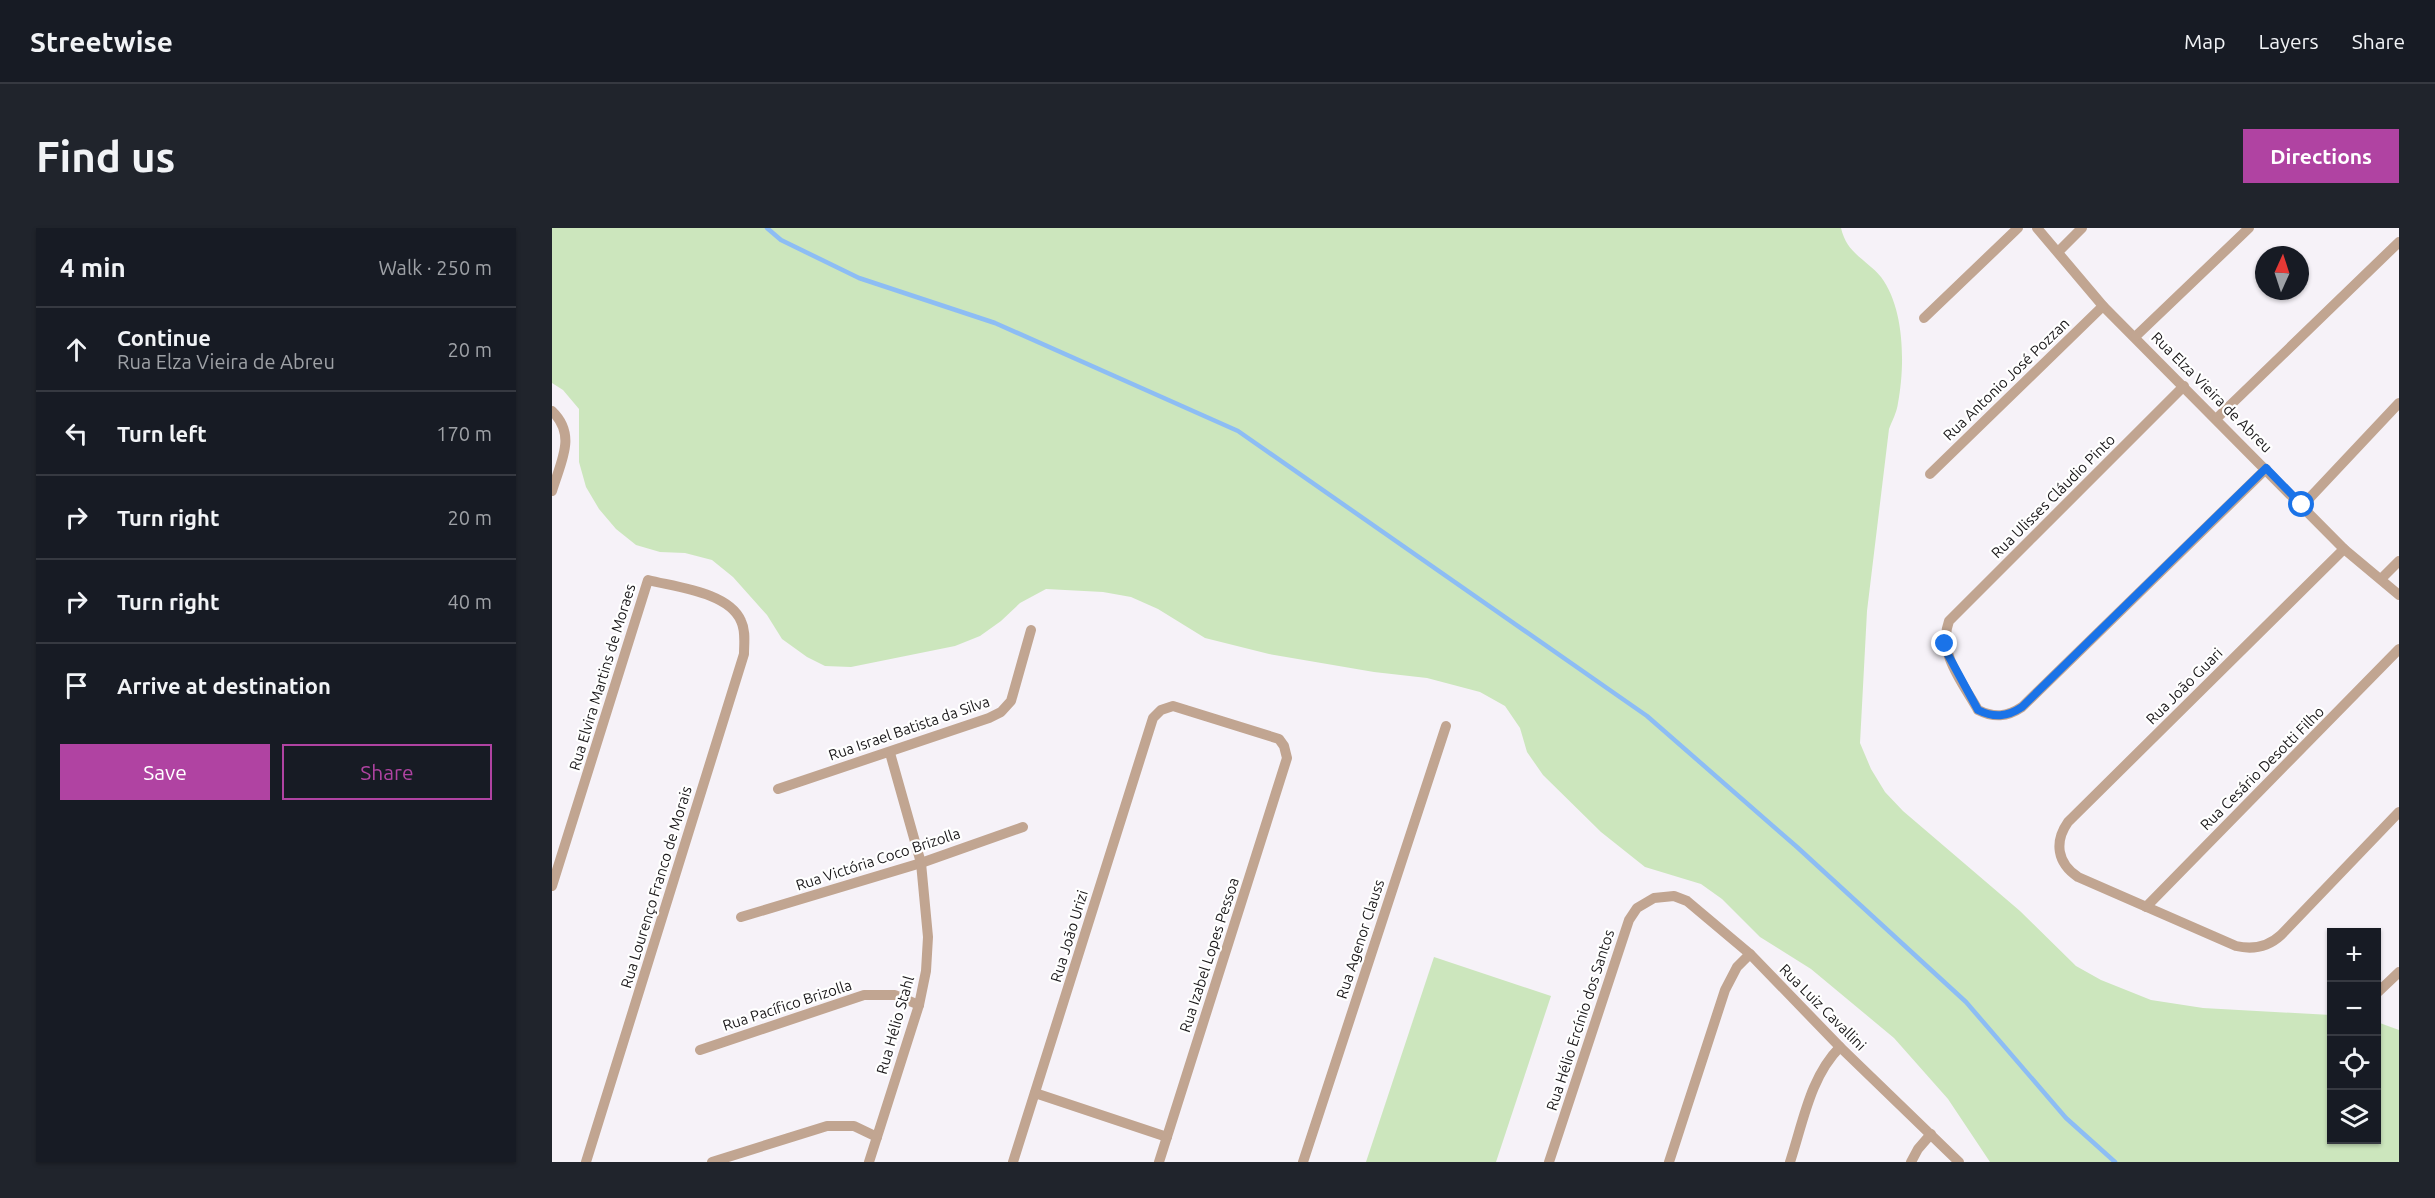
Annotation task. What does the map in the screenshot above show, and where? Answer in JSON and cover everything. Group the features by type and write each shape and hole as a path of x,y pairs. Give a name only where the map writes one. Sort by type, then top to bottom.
{"street":[{"path":"1924,318 2018,228"},
{"name":"Rua Elza Vieira de Abreu","path":"2037,228 2103,306 2136,336 2344,549 2399,596"},
{"path":"2058,252 2082,228"},
{"path":"2136,336 2249,228"},
{"path":"2217,418 2399,242"},
{"name":"Rua Antonio José Pozzan","path":"1930,474 2103,306"},
{"name":"Rua Ulisses Cláudio Pinto","path":"2184,386 1954,615 1947,629 1946,651 1978,710 2001,716 2008,715 2022,707 2266,468"},
{"path":"2302,505 2399,404"},
{"path":"552,491 566,440 564,422 556,415"},
{"name":"Rua João Guari","path":"2146,907 2069,871 2059,852 2059,841 2068,822 2344,549"},
{"path":"2381,579 2399,561"},
{"name":"Rua Lourenço Franco de Morais","path":"586,1162 744,654 744,632 741,620 729,605 717,598 648,580"},
{"name":"Rua Elvira Martins de Moraes","path":"552,886 648,580"},
{"name":"Rua Israel Batista da Silva","path":"777,789 890,753 1002,712 1011,701 1031,630"},
{"name":"Rua Cesário Desotti Filho","path":"2146,907 2399,649"},
{"name":"Rua Izabel Lopes Pessoa","path":"1153,718 1161,710 1173,706 1279,739 1284,746 1287,758 1159,1162"},
{"name":"Rua João Urizi","path":"1013,1162 1153,718"},
{"name":"Rua Agenor Clauss","path":"1303,1162 1446,726"},
{"name":"Rua Hélio Stahl","path":"868,1162 919,1005 926,971 928,937 921,863 890,753"},
{"path":"2146,907 2236,946 2260,947 2281,935 2399,812"},
{"name":"Rua Victória Coco Brizolla","path":"741,917 921,863 1023,827"},
{"name":"Rua Luiz Cavallini","path":"1654,898 1674,896 1687,901 1750,954 1840,1047 1959,1162"},
{"name":"Rua Hélio Ercínio dos Santos","path":"1549,1162 1629,920 1637,908 1654,898"},
{"path":"1669,1162 1725,990 1737,967 1750,954"},
{"path":"2381,989 2399,972"},
{"name":"Rua Pacífico Brizolla","path":"700,1050 864,995 895,995 919,1005"},
{"path":"1790,1162 1817,1078 1840,1047"},
{"path":"1035,1093 1167,1137"},
{"path":"712,1162 827,1126 854,1126 876,1137"},
{"path":"1911,1162 1918,1149 1931,1134"}],"green space":[{"path":"552,228 1841,228 1852,250 1881,277 1889,290 1899,321 1902,355 1897,410 1889,429 1867,611 1860,743 1871,769 1885,792 1903,811 2020,911 2076,966 2101,980 2151,1000 2203,1008 2327,1015 2327,1144 2381,1144 2381,1023 2399,1030 2399,1162 1990,1162 1948,1099 1894,1038 1811,969 1760,937 1722,899 1701,884 1645,867 1601,832 1543,775 1527,752 1520,728 1505,706 1480,692 1427,678 1374,672 1269,654 1205,638 1158,609 1131,597 1103,592 1046,589 1020,603 980,636 955,646 851,667 825,666 807,657 782,639 767,615 733,577 712,560 685,553 660,552 636,545 616,529 599,509 586,487 579,462 579,409 563,390 552,383"},
{"path":"1434,957 1551,996 1496,1162 1366,1162"}],"waterway":[{"path":"767,228 781,240 859,278 995,323 1238,431 1647,716 1797,847 1966,1002 2066,1118 2115,1162"}],"route":[{"path":"1945,644 1946,651 1978,710 2001,716 2016,712 2266,468 2302,505"}]}
